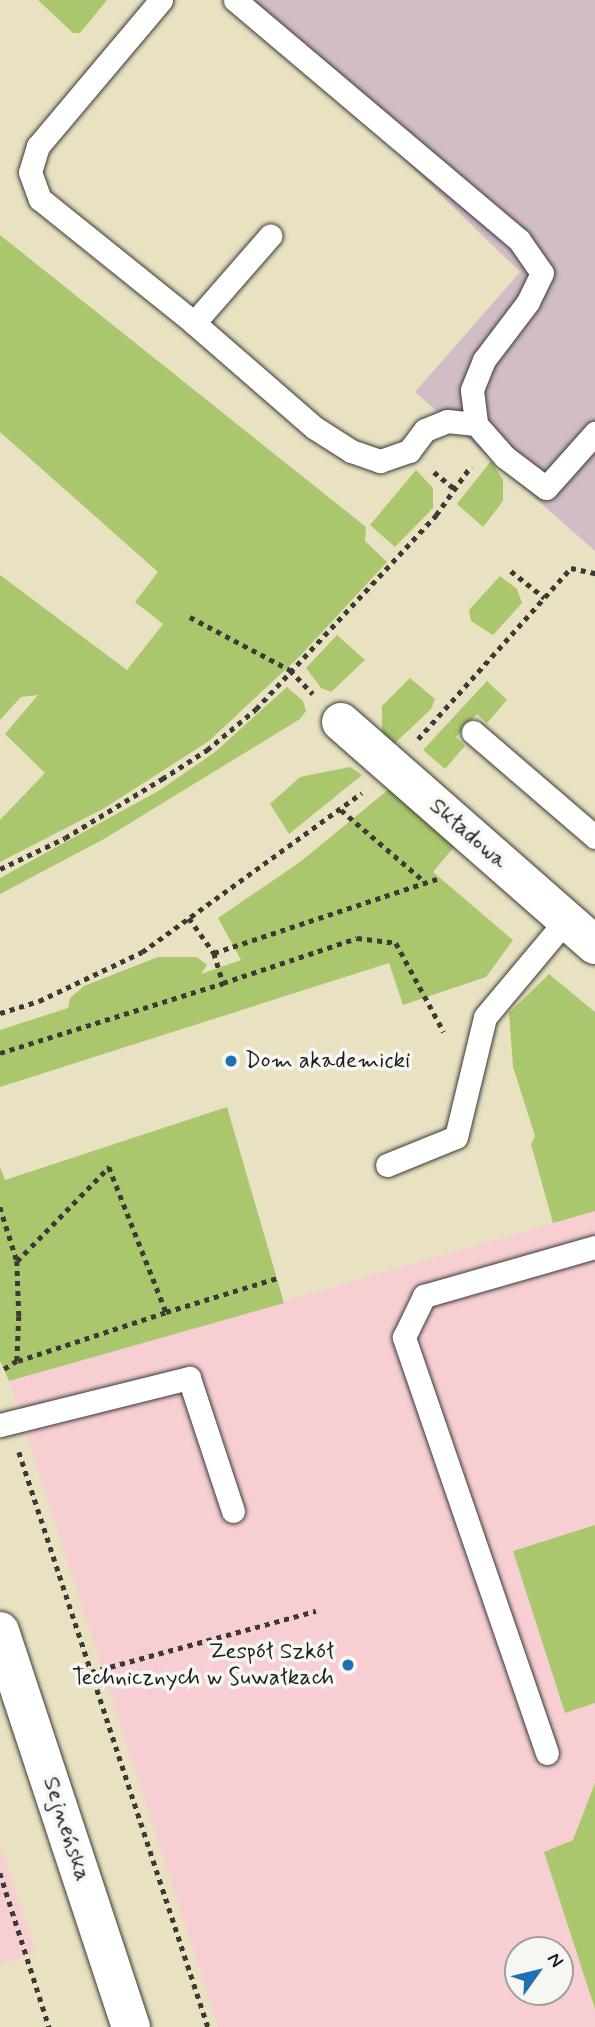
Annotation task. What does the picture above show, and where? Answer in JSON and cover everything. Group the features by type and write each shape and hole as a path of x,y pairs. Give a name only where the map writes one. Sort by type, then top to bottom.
{"street":[{"name":"Składowa","path":"341,722 587,938"},
{"name":"Sejneńska","path":"0,1631 131,2027"}],"lane":[{"path":"161,0 38,146 30,172 40,199 194,323 315,428 351,451 380,461 409,452 425,430 447,421 476,424"},
{"path":"235,0 519,240 542,273 528,302 484,360 472,390 476,424 505,457 546,488 595,433"},
{"path":"194,323 270,236"},
{"path":"473,732 595,837"},
{"path":"387,1165 456,1137 485,1017 587,938"},
{"path":"547,1753 404,1338 424,1296 595,1247"},
{"path":"0,1424 189,1378 233,1511"}],"path":[{"path":"0,869 65,838 207,750 256,709 436,515 475,461"},
{"path":"0,1013 39,1001 142,952 341,810 392,767 571,568 595,573"},
{"path":"511,571 545,598"},
{"path":"190,617 290,670 341,722"},
{"path":"341,810 425,883"},
{"path":"214,953 440,878"},
{"path":"190,918 214,953 223,983"},
{"path":"0,1053 357,939 396,943 444,1032"},
{"path":"17,1261 109,1167 166,1312"},
{"path":"0,1207 17,1261 17,1361"},
{"path":"0,1372 17,1361 277,1278"},
{"path":"18,1448 208,2027"},
{"path":"91,1672 316,1611"},
{"path":"0,1873 49,2027"}],"shaded area":[{"path":"240,0 595,0 595,551 415,392 520,272"},
{"name":"Zespół Szkół Technicznych w Suwałkach","path":"595,1211 595,2027 218,2027 9,1381"},
{"path":"0,1844 36,1953 0,1965"}],"green space":[{"path":"38,0 107,0 80,33 73,33"},
{"path":"0,235 366,527 365,541 387,562 300,656 209,741 103,809 0,862 0,820 45,773 5,734 38,695 21,697 0,720 0,575 127,670 163,624 135,602 158,572 0,432"},
{"path":"491,461 503,480 503,501 483,527 457,504"},
{"path":"416,470 433,488 433,508 395,547 370,525"},
{"path":"500,576 517,589 522,603 493,635 471,621 469,610"},
{"path":"337,635 365,660 331,692 321,688 306,668"},
{"path":"410,678 435,699 431,709 392,746 382,731 382,706"},
{"path":"487,681 507,700 487,723 477,714 456,737 465,746 445,769 423,750"},
{"path":"287,687 303,701 306,711 300,719 104,839 0,894 0,878 160,790 215,752"},
{"path":"350,767 362,775 289,834 270,804 300,777"},
{"path":"389,789 454,847 433,872 513,940 486,977 403,1005 389,963 0,1087 0,1030 68,1008 70,998 84,986 158,957 197,957 207,965 201,974 241,960 218,918 300,862"},
{"path":"549,974 595,1012 595,1211 553,1223 531,1144 535,1136 513,1067 509,1013"},
{"path":"227,1107 284,1303 9,1381 0,1361 0,1167 5,1180"},
{"path":"595,1525 595,1703 565,1713 513,1551"},
{"path":"595,1783 595,2009 574,1944 574,1936 571,1936 544,1852 573,1840"}],"place":[{"name":"Dom akademicki","path":"231,1061"},
{"name":"Zespół Szkół Technicznych w Suwałkach","path":"348,1665"}]}
